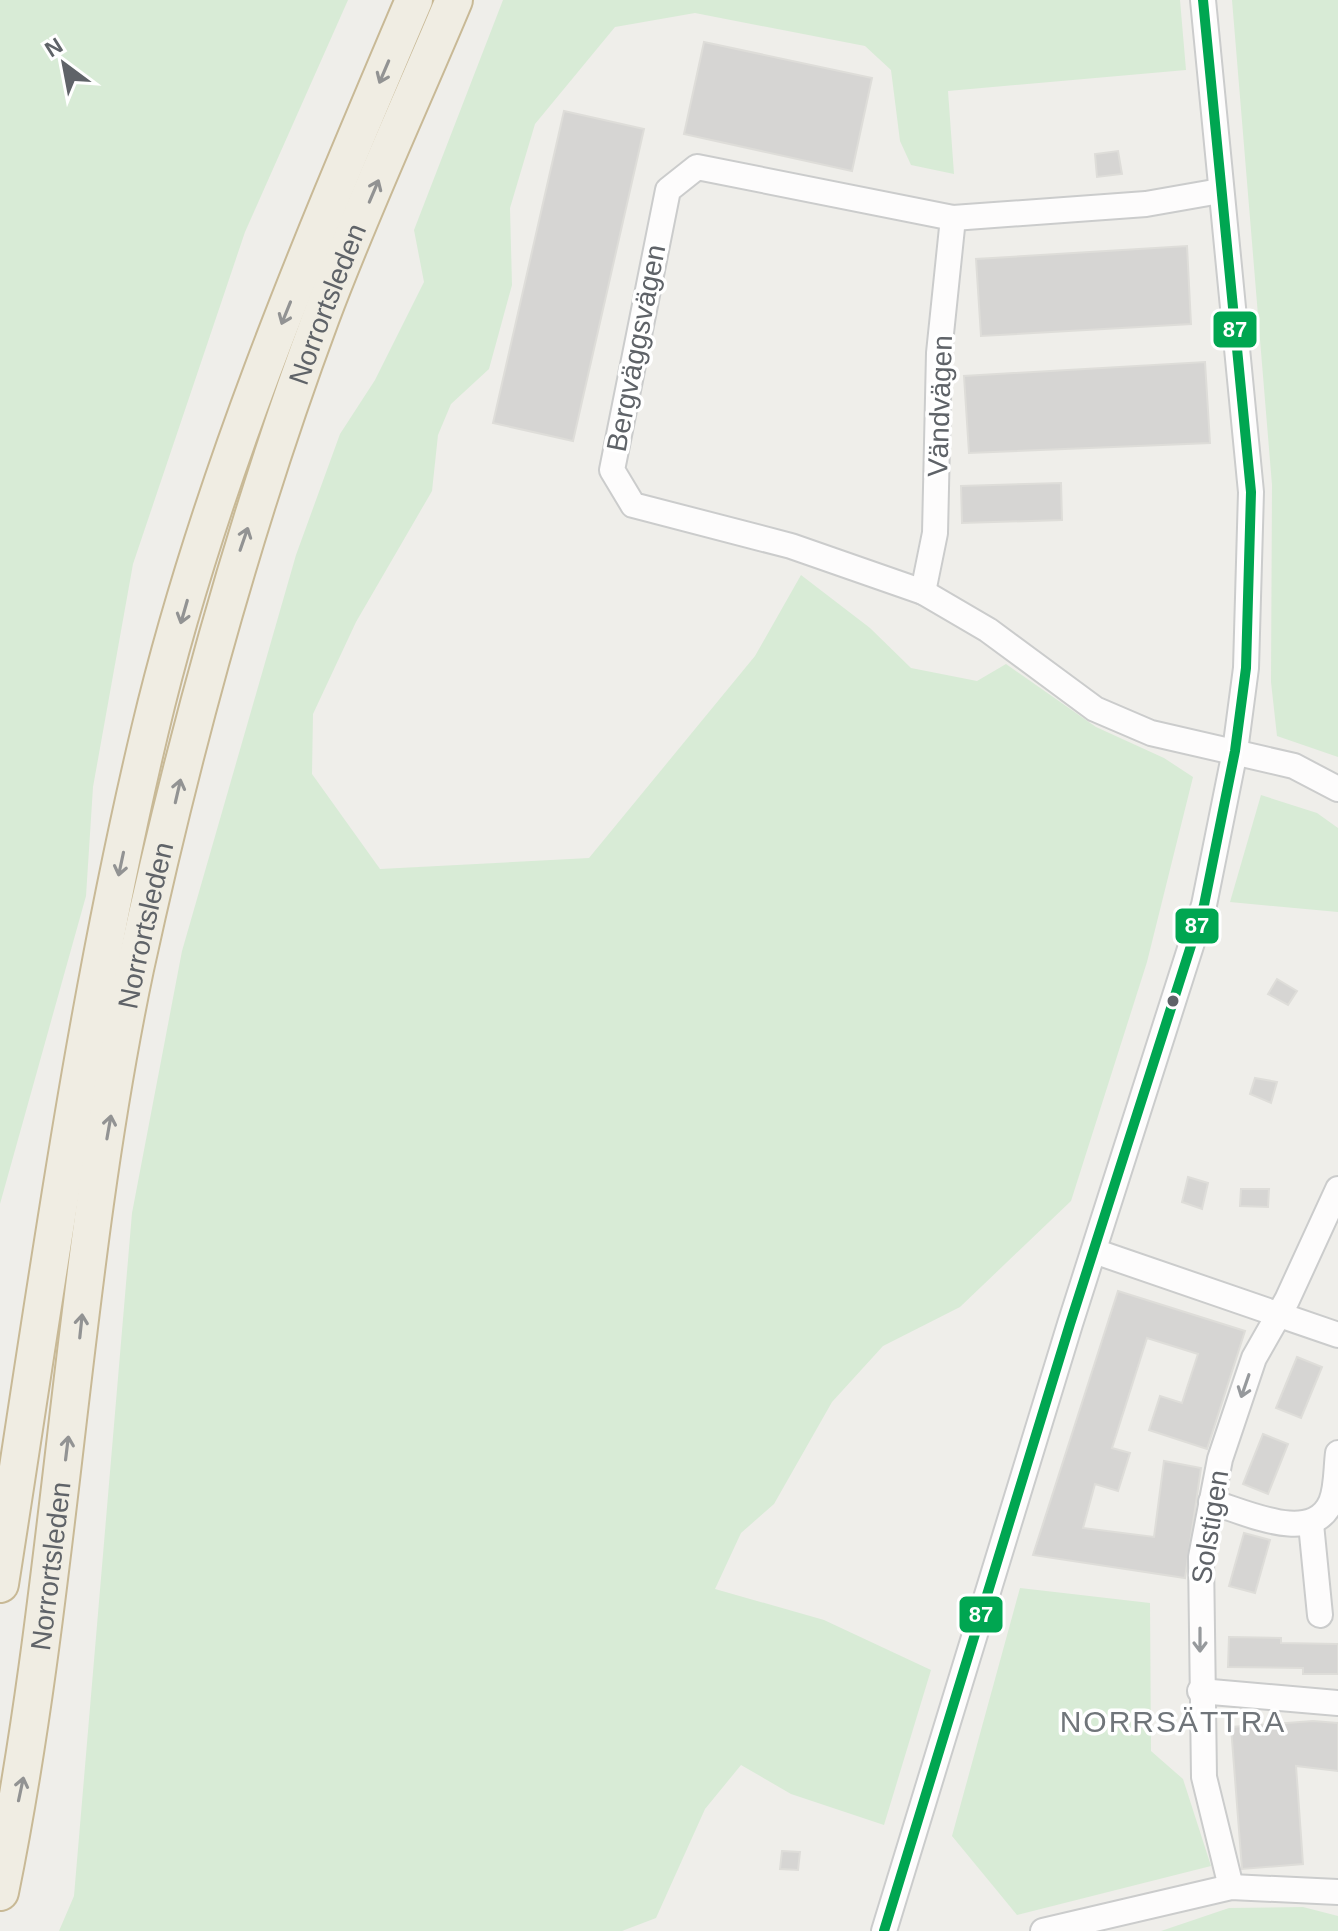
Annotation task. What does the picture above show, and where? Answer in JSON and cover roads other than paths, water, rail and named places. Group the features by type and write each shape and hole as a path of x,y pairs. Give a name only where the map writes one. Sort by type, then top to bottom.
{"highway":[{"name":"Norrortsleden","path":"0,1584 57,1200 99,965 151,726 231,449 414,0"},
{"name":"Norrortsleden","path":"0,1892 25,1769 52,1579 96,1204 135,971 237,562 322,315 454,0"}],"street":[{"path":"887,1931 927,1787 1204,905 1235,751 1246,668 1251,492 1203,0"},
{"name":"Bergväggsvägen","path":"1220,191 1146,204 953,218 697,167 668,190 612,470 633,505 791,546 923,592 988,630 1095,709 1151,733 1294,766 1338,789"},
{"name":"Vändvägen","path":"923,592 935,533 939,353 953,218"},
{"name":"Solstigen","path":"1231,1887 1204,1777 1200,1691 1201,1557 1220,1459 1254,1358 1338,1189"},
{"path":"1094,1251 1338,1335"},
{"path":"1211,1502 1297,1525 1311,1524 1324,1514 1332,1500 1338,1453"},
{"path":"1311,1524 1320,1615"},
{"path":"1200,1691 1338,1703"},
{"path":"1043,1931 1231,1887 1338,1892"}],"district":[{"name":"NORRSÄTTRA","path":"1173,1721"}]}
